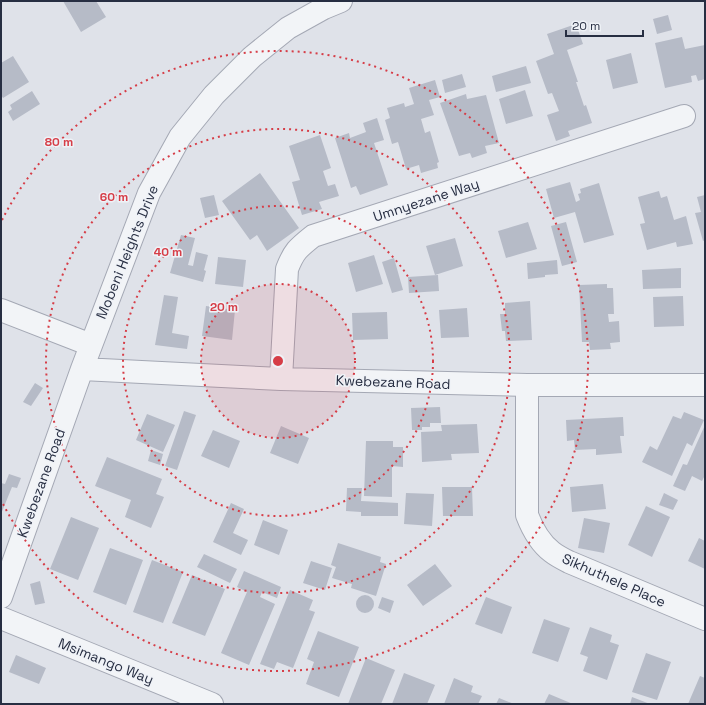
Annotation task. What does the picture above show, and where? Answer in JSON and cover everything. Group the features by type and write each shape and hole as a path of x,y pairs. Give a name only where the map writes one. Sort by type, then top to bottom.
{"street":[{"name":"Mobeni Heights Drive","path":"91,345 149,193 180,137 214,95 252,57 288,28 340,1"},
{"name":"Umnyezane Way","path":"281,379 287,269 294,252 313,236 684,116"},
{"path":"1,310 91,345"},
{"name":"Kwebezane Road","path":"1,596 91,345"},
{"name":"Kwebezane Road","path":"82,369 281,379 527,385 705,385"},
{"name":"Sikhuthele Place","path":"527,385 527,514 531,526 538,537 551,552 569,562 705,619"},
{"name":"Msimango Way","path":"1,618 212,704"}],"building":[{"path":"63,1 96,1 106,17 81,32"},
{"path":"668,15 672,30 657,34 653,19"},
{"path":"576,24 583,44 567,50 578,82 576,82 584,106 586,105 592,123 568,131 570,136 556,141 547,115 559,111 552,93 548,94 536,61 554,54 547,34"},
{"path":"682,37 685,49 705,45 705,79 698,81 696,75 691,76 692,82 665,88 655,43"},
{"path":"631,53 638,83 613,89 606,60"},
{"path":"13,56 29,82 3,98 1,95 1,63"},
{"path":"526,66 531,83 496,92 492,76"},
{"path":"462,74 466,87 445,93 442,80"},
{"path":"435,80 440,97 429,100 434,115 421,119 425,133 430,131 439,162 437,163 438,168 421,173 419,165 406,169 398,142 392,144 385,120 390,118 387,108 404,103 405,107 414,104 409,88"},
{"path":"525,90 533,116 506,124 499,99"},
{"path":"32,91 40,104 13,121 8,112 12,109 10,105"},
{"path":"466,94 467,99 486,95 499,143 485,146 487,153 472,158 470,153 459,156 440,103"},
{"path":"377,118 384,140 374,143 388,185 360,195 356,186 351,188 335,138 349,133 350,138 366,132 363,123"},
{"path":"320,135 331,168 323,171 328,186 335,184 339,196 319,202 322,209 302,215 292,182 300,180 289,146"},
{"path":"260,173 299,228 267,251 257,235 250,240 222,201"},
{"path":"570,182 576,202 580,200 578,194 581,193 580,189 599,183 614,235 584,243 575,212 554,218 546,189"},
{"path":"659,191 661,198 667,196 674,220 686,216 693,244 677,247 676,242 647,250 640,224 645,223 638,197"},
{"path":"214,195 219,215 205,218 200,198"},
{"path":"705,195 705,240 703,241 695,213 701,212 697,197"},
{"path":"528,222 537,249 506,258 498,231"},
{"path":"566,222 577,262 562,266 551,226"},
{"path":"181,235 195,238 188,265 193,266 196,252 208,255 204,270 206,271 203,282 170,273"},
{"path":"455,238 463,266 435,275 426,246"},
{"path":"374,255 383,284 356,292 348,263"},
{"path":"218,257 246,260 243,287 215,284"},
{"path":"394,258 403,290 392,293 382,262"},
{"path":"557,260 558,274 528,279 527,263"},
{"path":"681,268 681,288 643,289 642,270"},
{"path":"438,275 439,291 409,293 408,277"},
{"path":"607,284 607,288 613,288 614,314 608,314 609,322 619,321 620,342 610,343 611,349 590,350 589,342 582,342 579,285"},
{"path":"164,295 178,297 172,333 189,336 187,349 155,345"},
{"path":"683,296 684,326 654,327 653,297"},
{"path":"530,301 532,340 506,341 505,331 502,331 500,314 505,314 505,303"},
{"path":"206,306 235,310 232,340 202,336"},
{"path":"467,308 469,337 441,338 439,310"},
{"path":"387,312 388,339 353,340 352,313"},
{"path":"35,383 43,388 31,406 23,402"},
{"path":"440,407 441,423 430,423 430,427 422,427 422,430 412,430 411,408"},
{"path":"184,411 196,415 177,470 165,466"},
{"path":"684,412 704,420 692,446 687,443 672,476 642,462 650,446 657,450 673,416 681,419"},
{"path":"147,414 175,425 163,452 136,440"},
{"path":"623,417 624,436 620,436 622,453 596,455 596,449 575,450 574,440 567,441 566,420"},
{"path":"477,424 479,453 451,454 452,460 422,462 421,432 442,431 441,425"},
{"path":"705,425 705,475 702,481 692,476 685,491 673,486 683,464 687,465"},
{"path":"281,426 309,438 298,464 270,453"},
{"path":"213,430 240,441 229,468 201,456"},
{"path":"366,441 393,441 393,447 403,447 403,467 392,466 392,497 364,496"},
{"path":"151,450 163,454 160,465 148,461"},
{"path":"107,457 162,479 156,494 164,497 151,528 125,517 131,500 95,486"},
{"path":"9,474 21,478 17,488 12,487 1,514 1,483 5,484"},
{"path":"603,484 606,509 572,512 570,487"},
{"path":"442,487 472,487 473,516 443,516"},
{"path":"347,488 362,488 361,501 398,503 398,516 361,516 361,512 346,511"},
{"path":"406,493 434,494 432,526 404,524"},
{"path":"664,493 678,500 673,510 659,505"},
{"path":"231,503 244,509 233,533 248,540 241,555 213,542"},
{"path":"646,506 670,517 652,557 628,545"},
{"path":"71,517 99,528 78,580 50,569"},
{"path":"584,518 610,523 604,553 578,548"},
{"path":"263,520 288,530 279,555 254,545"},
{"path":"699,538 705,541 705,569 688,561"},
{"path":"338,543 381,557 380,562 386,564 376,596 351,588 352,584 332,578 336,567 331,565"},
{"path":"110,548 143,560 126,605 93,592"},
{"path":"204,554 237,569 230,583 197,567"},
{"path":"152,560 183,572 163,623 133,612"},
{"path":"311,561 332,568 325,590 303,583"},
{"path":"435,564 452,586 423,606 407,585"},
{"path":"244,571 281,587 277,598 262,592 260,597 275,604 249,665 221,653 247,592 237,587"},
{"path":"192,575 225,589 205,636 172,623"},
{"path":"40,581 45,603 35,605 30,584"},
{"path":"290,590 313,600 309,610 315,612 293,668 277,662 274,669 260,664"},
{"path":"365,595 371,598 374,604 371,610 365,613 359,610 356,604 359,598"},
{"path":"382,597 394,601 390,613 378,608"},
{"path":"486,597 512,607 502,634 475,624"},
{"path":"544,619 570,628 558,662 532,653"},
{"path":"590,627 612,635 610,642 619,645 607,680 583,671 588,657 580,654"},
{"path":"318,631 359,647 339,697 306,684 314,662 307,659"},
{"path":"646,653 671,662 657,700 632,692"},
{"path":"16,655 46,668 39,684 9,672"},
{"path":"366,658 395,670 381,704 348,704"},
{"path":"404,673 435,685 427,704 392,704"},
{"path":"700,676 705,678 705,704 688,704"},
{"path":"454,678 473,686 471,692 482,696 478,704 444,704"},
{"path":"549,694 573,704 544,704"},
{"path":"632,697 650,704 630,704"},
{"path":"499,698 514,704 496,704"}]}
